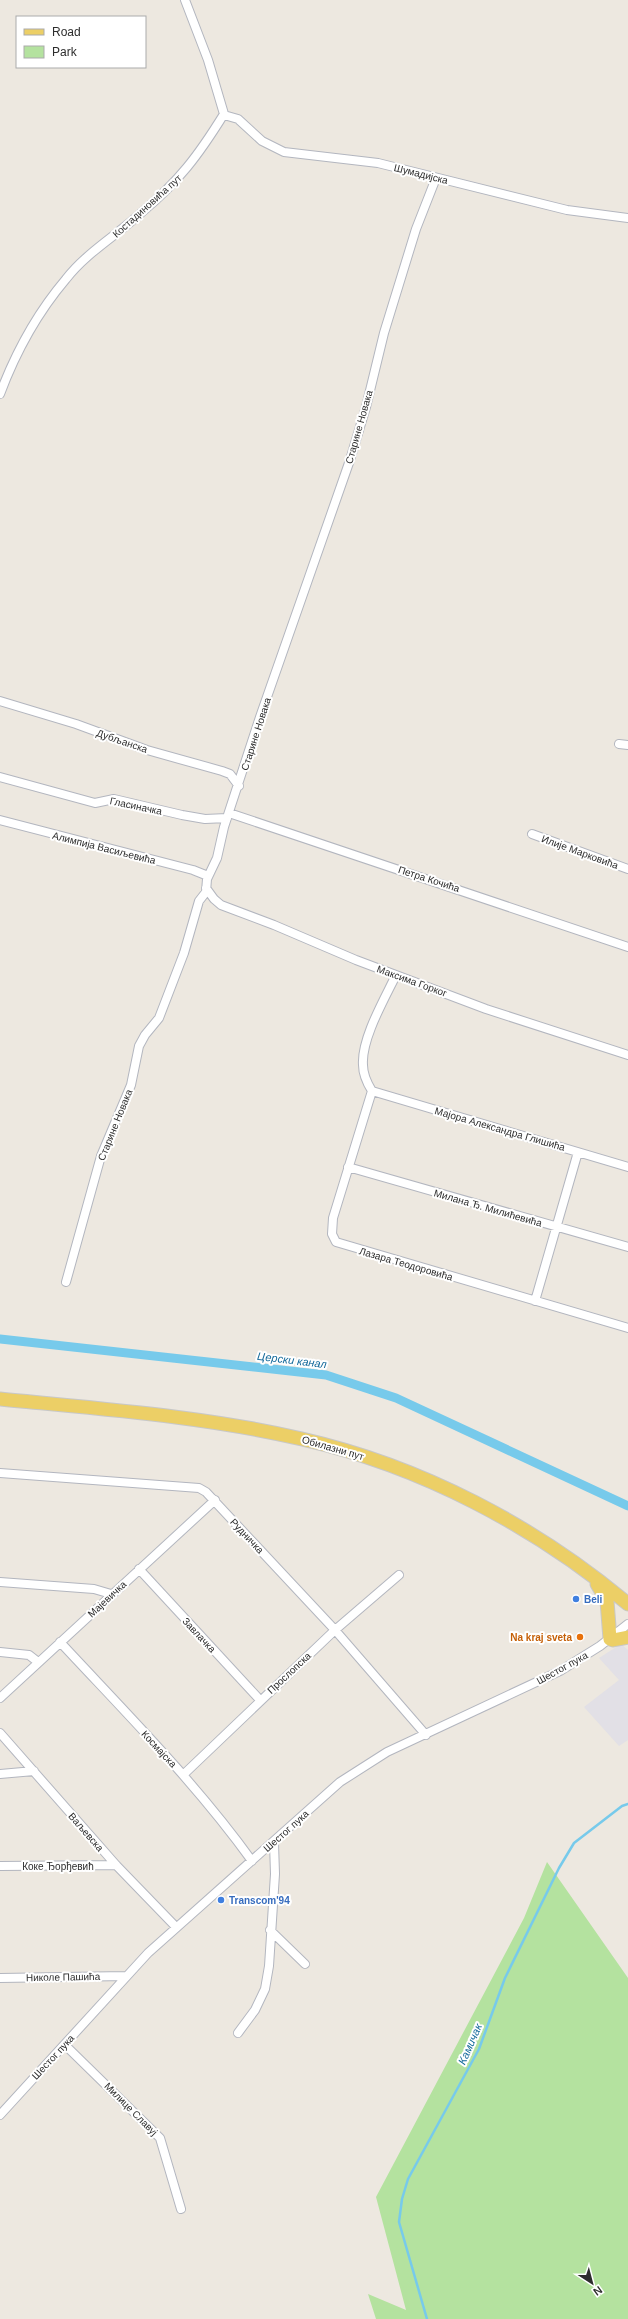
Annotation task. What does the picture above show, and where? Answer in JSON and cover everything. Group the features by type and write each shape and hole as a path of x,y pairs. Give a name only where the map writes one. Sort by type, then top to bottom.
{"main road":[{"name":"Обилазни пут","path":"0,1399 219,1423 286,1435 332,1447 406,1472 461,1496 531,1534 591,1574 628,1604"},
{"path":"591,1574 607,1600 610,1639 613,1640 628,1637"}],"street":[{"path":"185,0 208,60 224,108 224,115"},
{"name":"Шумадијска","path":"224,115 238,119 262,141 284,152 378,163 567,210 628,218"},
{"name":"Костадиновића пут","path":"0,394 21,349 43,309 66,278 82,262 141,214 185,173 224,115"},
{"name":"Старине Новака","path":"66,1282 101,1156 131,1085 139,1046 145,1034 159,1018 184,953 199,901 206,888 208,876 217,858 228,815 239,786 260,716 350,460 366,407 384,333 416,229 436,178"},
{"name":"Дубљанска","path":"0,701 76,724 147,750 222,771 230,774 239,786"},
{"path":"619,744 628,745"},
{"name":"Гласиначка","path":"0,777 95,803 114,799 205,819 228,815"},
{"name":"Петра Кочића","path":"228,815 628,947"},
{"name":"Алимпија Васиљевића","path":"0,820 193,870 208,876"},
{"name":"Илије Марковића","path":"532,834 628,869"},
{"name":"Максима Горког","path":"206,888 211,896 221,905 396,975 542,1029 628,1055"},
{"path":"372,1091 364,1074 363,1056 371,1030 396,975"},
{"name":"Мајора Александра Глишића","path":"372,1091 628,1167"},
{"name":"Лазара Теодоровића","path":"372,1091 333,1218 332,1234 336,1242 628,1328"},
{"path":"535,1301 578,1152"},
{"name":"Милана Ђ. Милићевића","path":"348,1167 628,1248"},
{"name":"Рудничка","path":"0,1473 199,1488 215,1500 335,1630 426,1735"},
{"name":"Мајевичка","path":"0,1698 111,1594 215,1500"},
{"name":"Завлачка","path":"139,1569 260,1700"},
{"name":"Прослопска","path":"183,1776 260,1700 335,1630 399,1575"},
{"path":"0,1582 94,1589 111,1594"},
{"name":"Шестог пука","path":"0,2115 126,1976 176,1928 274,1843 340,1782 388,1752 560,1671 610,1639 628,1624"},
{"name":"Космајска","path":"60,1642 224,1822 252,1861"},
{"path":"0,1652 29,1655 38,1662"},
{"name":"Ваљевска","path":"0,1733 116,1865 176,1928"},
{"path":"0,1774 34,1771"},
{"path":"238,2034 255,2010 265,1989 271,1950 270,1930 275,1874 274,1843"},
{"name":"Коке Ђорђевић","path":"0,1866 116,1865"},
{"path":"270,1930 306,1964"},
{"name":"Николе Пашића","path":"0,1978 126,1976"},
{"name":"Милице Славуј","path":"65,2045 160,2138 181,2209"}],"shaded area":[{"path":"621,1644 628,1650 628,1740 619,1746 584,1707 619,1680 599,1658"}],"green space":[{"path":"547,1862 628,1978 628,2319 376,2319 368,2294 406,2310 376,2197 524,1918"}],"waterway":[{"name":"Церски канал","path":"0,1339 326,1375 396,1398 628,1506"},
{"name":"Камичак","path":"427,2319 399,2222 402,2199 408,2179 479,2049 505,1978 559,1868 574,1843 622,1806 628,1804"}],"place":[{"name":"Beli","path":"576,1599"},
{"name":"Na kraj sveta","path":"580,1637"},
{"name":"Transcom'94","path":"221,1900"}]}
